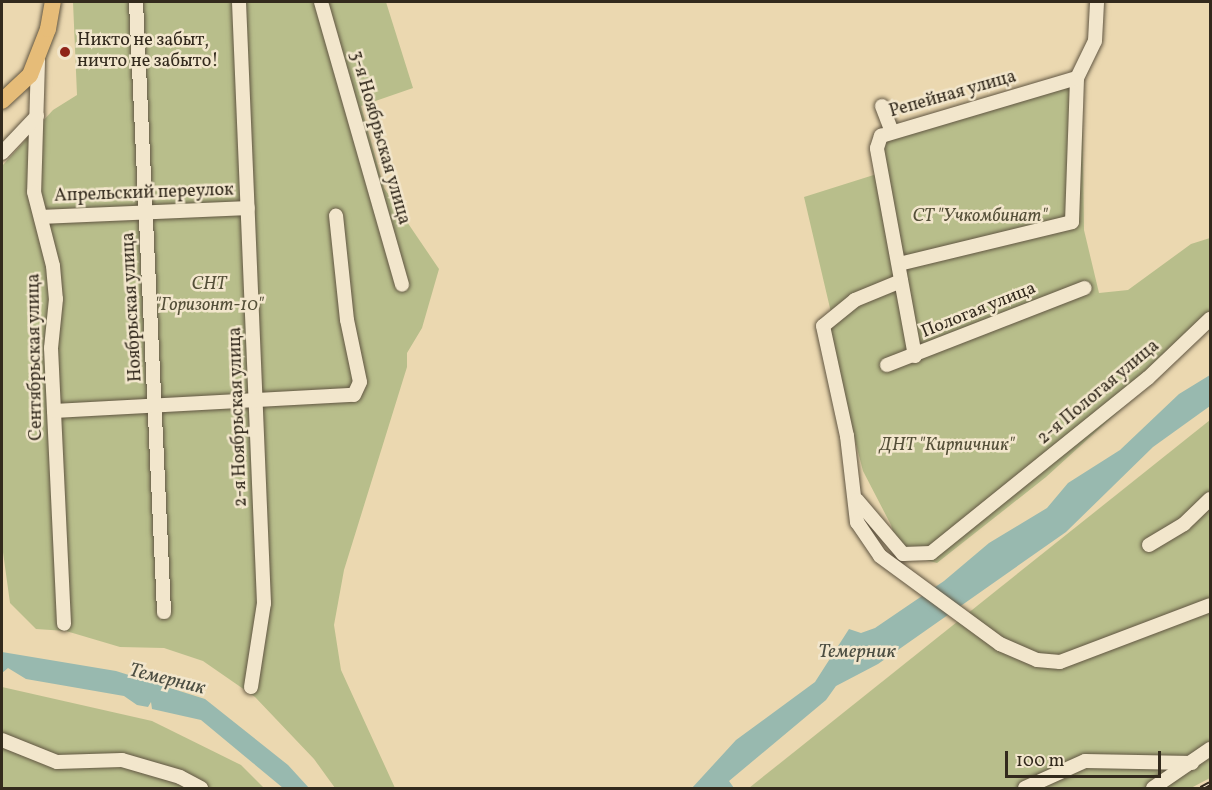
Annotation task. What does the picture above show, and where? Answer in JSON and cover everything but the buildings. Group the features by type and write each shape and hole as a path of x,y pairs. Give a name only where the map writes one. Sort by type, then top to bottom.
{"main road":[{"path":"2,101 30,75 38,56 52,2"}],"street":[{"name":"Ноябрьская улица","path":"135,2 147,212 164,612"},
{"name":"2-я Ноябрьская улица","path":"239,2 264,603 251,687"},
{"name":"3-я Ноябрьская улица","path":"321,2 402,285"},
{"path":"899,264 1072,222 1077,78 1095,41 1097,2"},
{"name":"Сентябрьская улица","path":"38,56 34,192 41,217 56,299 51,348 64,624"},
{"name":"Репейная улица","path":"915,356 877,148 880,136 891,130 1077,78"},
{"path":"882,106 891,130"},
{"path":"2,153 38,116"},
{"name":"Апрельский переулок","path":"41,217 248,208"},
{"path":"54,411 256,404 354,395 360,382 347,320 336,216"},
{"name":"2-я Пологая улица","path":"902,281 855,300 823,326 857,500 903,554 931,554 1151,375 1210,319"},
{"name":"Пологая улица","path":"887,365 915,356 1084,288"},
{"path":"1149,545 1184,524 1210,499"},
{"path":"857,500 857,522 865,538 900,570 1018,653 1060,662 1210,605"},
{"path":"2,740 57,762 122,760 180,777 201,789"},
{"path":"1154,789 1210,749"},
{"path":"1025,789 1085,761 1192,763"}],"green space":[{"name":"СНТ \"Горизонт-10\"","path":"73,2 386,2 413,88 361,106 384,188 439,269 422,328 407,353 407,367 344,570 334,625 341,670 395,788 335,788 314,759 255,697 203,661 164,648 120,647 66,631 36,629 10,603 2,545 2,166 53,110 77,95"},
{"path":"1082,84 1084,230 1099,293 1128,290 1191,244 1210,238 1210,328 1046,477 937,563 899,553 891,525 863,471 825,325 833,321 804,197 880,173 874,135"},
{"path":"1210,420 1210,778 1191,788 749,788"},
{"path":"2,687 152,721 241,765 264,788 2,788"}],"water":[{"name":"Темерник","path":"1210,375 1210,406 1153,447 1066,532 878,664 836,686 826,700 729,781 734,788 692,788 736,740 815,682 849,629 861,633 875,628 944,581 989,543 1047,508 1068,483 1120,450 1179,394"},
{"name":"Темерник","path":"2,652 116,671 205,699 288,765 309,788 283,788 201,720 152,709 151,702 148,707 137,705 124,696 26,679 8,668 2,673"}],"railway":[{"path":"1201,788 1210,783"}],"place":[{"name":"Никто не забыт, ничто не забыто!","path":"65,52"}],"park label":[{"name":"СТ \"Учкомбинат\"","path":"980,217"},
{"name":"ДНТ \"Кирпичник\"","path":"947,446"}]}
